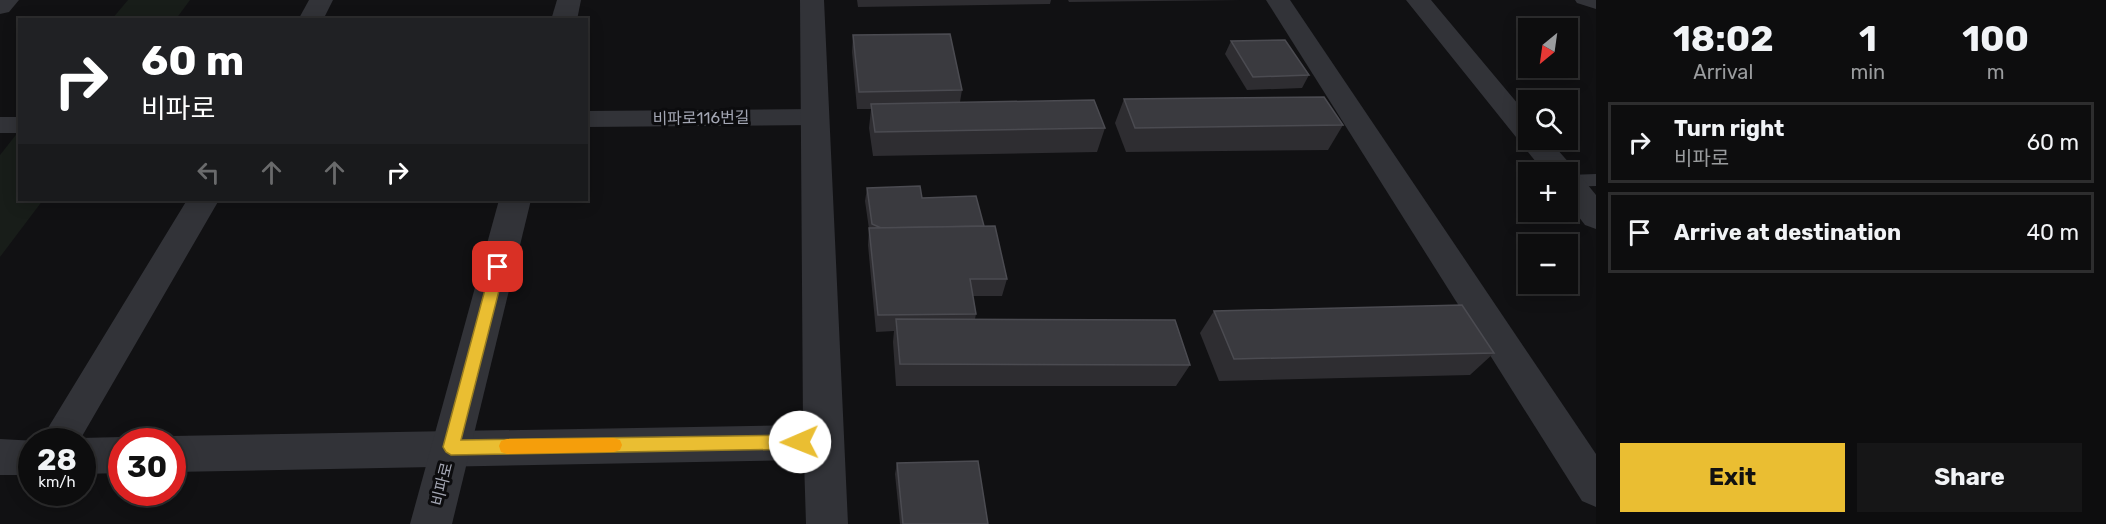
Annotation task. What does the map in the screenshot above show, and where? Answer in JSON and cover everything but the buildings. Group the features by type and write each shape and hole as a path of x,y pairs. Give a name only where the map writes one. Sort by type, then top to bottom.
{"street":[{"path":"0,7 7,0"},
{"path":"311,18 321,0"},
{"path":"564,18 569,0"},
{"path":"812,0 827,524"},
{"path":"1278,0 1596,488"},
{"path":"1418,0 1518,123"},
{"name":"비파로116번길","path":"588,119 816,117"},
{"path":"0,125 18,125"},
{"path":"1541,150 1552,162"},
{"path":"1578,194 1596,217"},
{"path":"68,428 202,201"},
{"name":"비파로","path":"431,524 515,201"},
{"path":"186,454 451,447 823,442"},
{"path":"0,457 18,456"}],"lane":[{"path":"1582,0 1596,6"},
{"path":"1578,181 1596,180"}],"shaded area":[{"path":"128,0 190,0 177,18 113,18"},
{"path":"18,132 18,201 42,201 0,257 0,155"}],"slow traffic":[{"path":"507,446 614,445"}],"route":[{"path":"498,267 451,447 800,442"}]}
